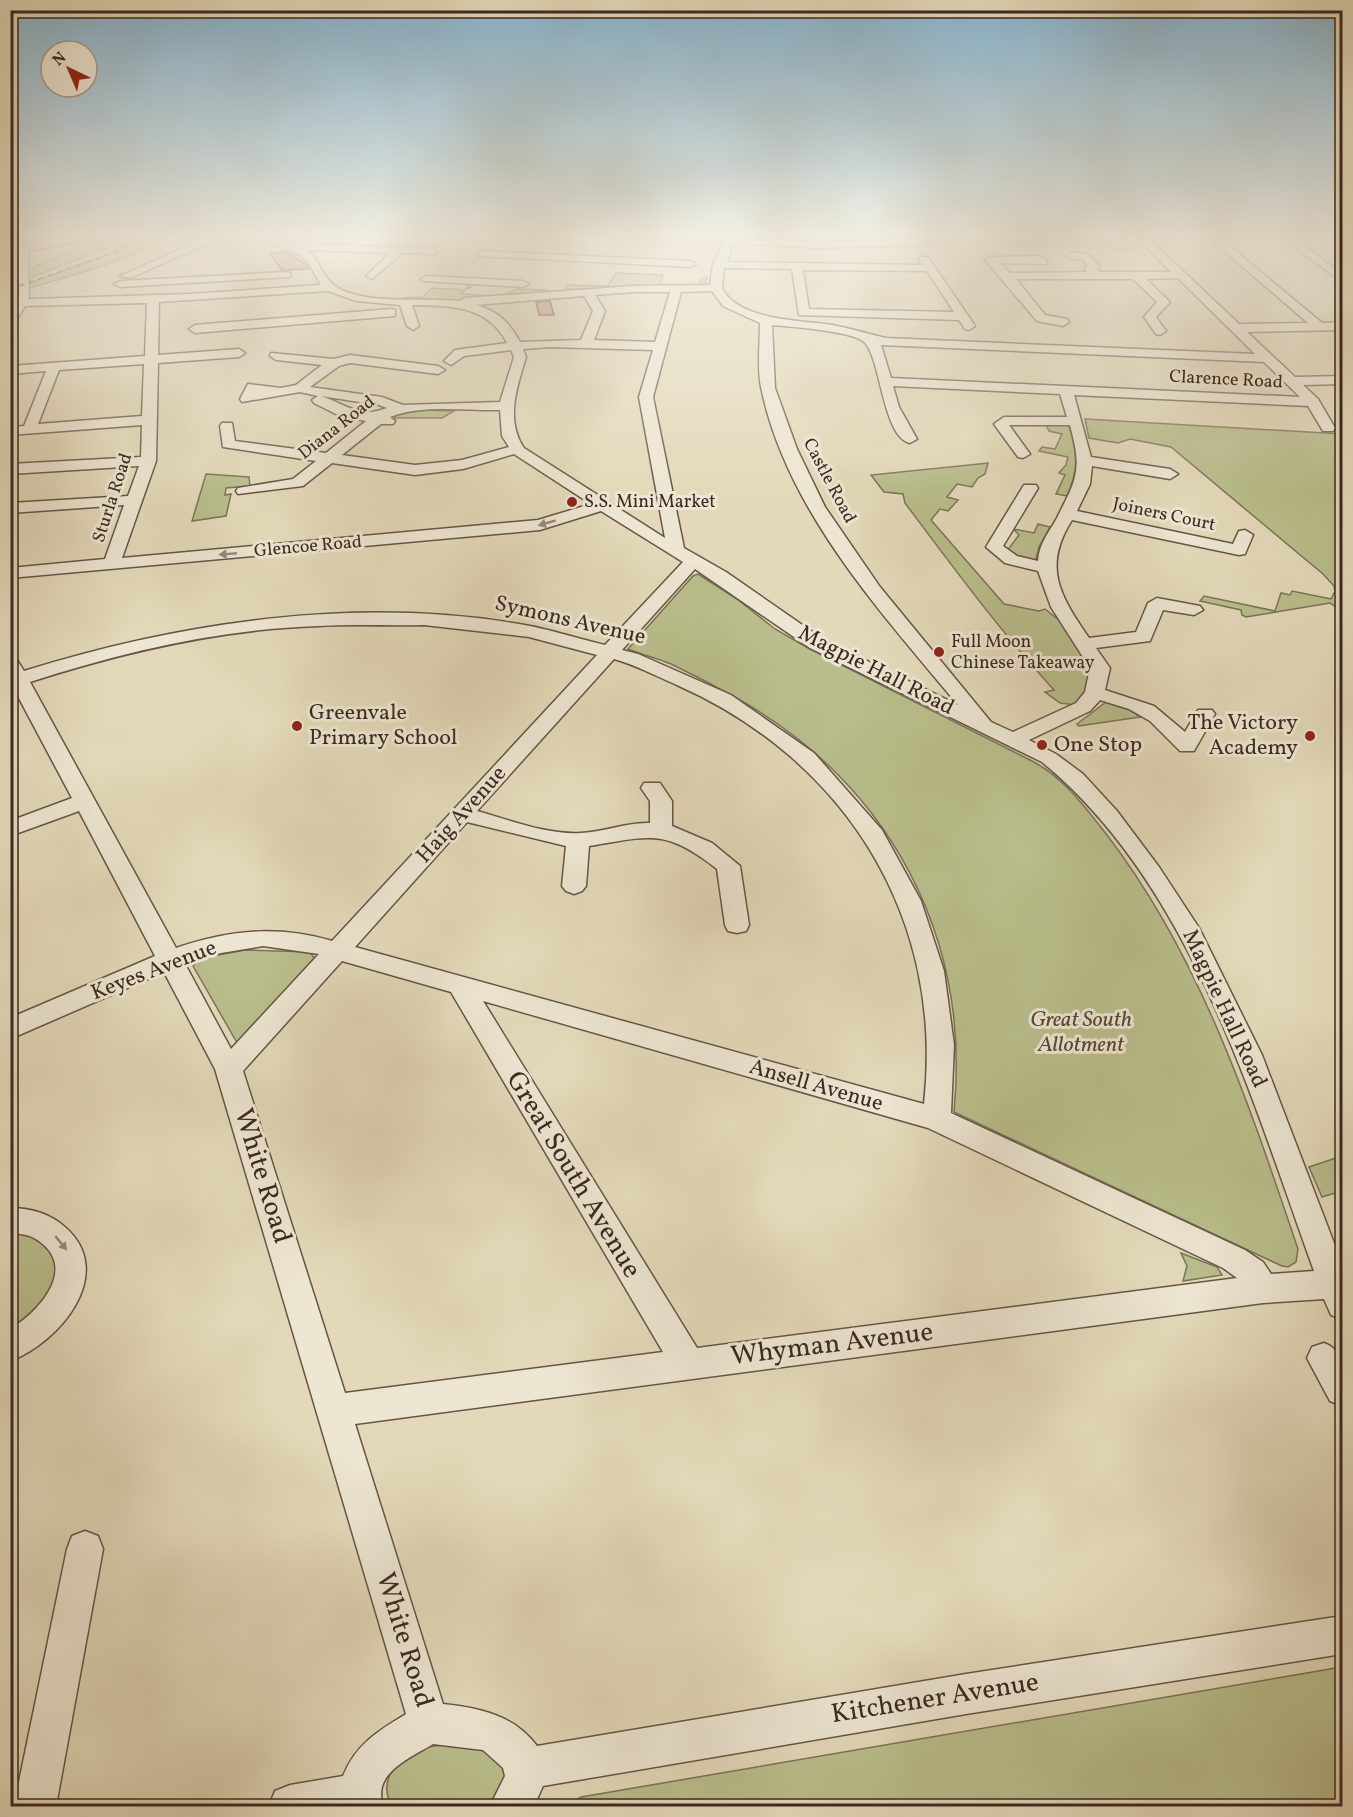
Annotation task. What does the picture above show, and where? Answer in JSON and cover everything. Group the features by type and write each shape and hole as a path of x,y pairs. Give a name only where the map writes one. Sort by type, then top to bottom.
{"street":[{"name":"Sturla Road","path":"111,565 148,461 153,323"},
{"path":"195,329 207,323"},
{"path":"227,426 228,444 414,470 470,463 517,449 508,436 507,406 508,393 520,357 501,323"},
{"path":"586,344 594,323"},
{"path":"666,323 646,397 686,557"},
{"name":"Castle Road","path":"765,323 768,388 791,454 818,508 876,593 984,725"},
{"path":"786,323 834,329 869,340 1181,356 1268,358"},
{"path":"968,323 979,340"},
{"path":"1155,323 1181,356"},
{"path":"1232,323 1313,402 1328,428"},
{"path":"1315,323 1320,327"},
{"path":"1238,328 1342,326"},
{"path":"869,340 876,346 892,407 910,439"},
{"path":"451,361 460,353 478,348 514,345 659,346"},
{"path":"10,370 239,352"},
{"path":"276,356 334,363"},
{"path":"302,388 334,363 348,359 438,370"},
{"path":"29,430 54,367"},
{"path":"1293,381 1342,380"},
{"name":"Clarence Road","path":"885,382 1313,402"},
{"path":"281,392 302,388 319,393 382,401 398,408"},
{"path":"1013,740 1083,707 1095,693 1100,668 1063,612 1046,567 1050,546 1082,485 1085,460 1082,437 1066,391"},
{"path":"319,393 317,398 328,406 377,420 405,423"},
{"name":"Diana Road","path":"244,491 264,482 298,483 377,420 398,408 507,406"},
{"path":"10,431 151,420"},
{"path":"1023,454 1004,432 1001,424 1005,421 1075,421"},
{"name":"Magpie Hall Road","path":"517,449 828,650 1057,763 1081,784 1151,872 1187,928 1249,1055 1338,1294"},
{"path":"1085,460 1170,474"},
{"path":"10,469 148,461"},
{"path":"1030,488 994,547 1002,556 1014,561 1046,567"},
{"path":"10,508 135,500"},
{"name":"Glencoe Road","path":"10,573 540,525 603,505"},
{"name":"Joiners Court","path":"1066,514 1239,550 1245,535"},
{"name":"Haig Avenue","path":"229,1069 689,566 686,557"},
{"path":"1086,644 1143,637 1157,603 1194,610"},
{"name":"Symons Avenue","path":"13,675 171,639 286,622 346,619 418,620 486,626 568,641 611,652 675,674 745,712 792,746 836,786 869,828 893,866 906,895 932,973 940,1058 936,1119"},
{"name":"White Road","path":"13,675 85,801 229,1069 429,1723"},
{"path":"1095,693 1123,700 1145,709 1168,723 1187,747 1205,714"},
{"path":"651,788 661,801 661,830"},
{"path":"10,829 85,801"},
{"path":"463,814 539,835 578,840 627,831 661,830 698,842 728,866 736,925"},
{"path":"574,886 578,840"},
{"name":"Keyes Avenue","path":"10,1029 171,959 206,947 263,938 306,942 339,950"},
{"name":"Ansell Avenue","path":"339,950 936,1119 1227,1256 1252,1272 1263,1289"},
{"name":"Great South Avenue","path":"460,985 688,1364"},
{"path":"10,1221 29,1221 57,1236 68,1251 71,1270 64,1297 52,1316 38,1330 10,1346"},
{"name":"Whyman Avenue","path":"333,1411 1263,1289 1338,1294"},
{"path":"1324,1358 1342,1390"},
{"path":"35,1806 85,1549"},
{"name":"Kitchener Avenue","path":"528,1768 954,1696 1342,1635"},
{"path":"290,1806 360,1800 366,1767 429,1723 476,1727 513,1745 528,1768 523,1785 511,1806"}],"green space":[{"path":"418,410 454,411 442,418 394,418 398,413"},
{"path":"1085,419 1342,434 1342,611 1330,603 1246,617 1242,615 1241,610 1200,601 1204,596 1275,611 1281,593 1290,595 1292,591 1331,599 1335,591 1334,586 1323,574 1171,447 1130,439 1118,443 1089,438"},
{"path":"1068,424 1076,460 1074,477 1067,496 1056,494 1065,475 1059,473 1066,465 1068,457 1039,451 1042,447 1055,449 1062,434 1049,431 1046,425"},
{"path":"988,463 985,474 978,478 972,487 957,484 947,497 958,500 948,511 940,509 931,520 1004,604 1039,611 1045,609 1060,621 1092,669 1090,686 1076,705 1060,703 1045,692 1054,690 959,575 905,503 903,494 884,492 871,475"},
{"path":"206,474 249,477 250,486 226,488 225,495 231,494 226,516 192,521"},
{"path":"1038,524 1050,527 1039,547 1036,559 1032,562 1004,555 1019,535 1013,529 1034,533"},
{"name":"Great South Allotment","path":"698,574 737,599 775,629 808,648 1034,762 1065,785 1082,804 1140,882 1170,931 1196,982 1261,1140 1298,1249 1296,1262 1288,1267 1282,1266 954,1112 956,1048 949,986 934,928 910,873 879,823 840,777 793,736 740,700 706,681 671,664 628,649 693,576"},
{"path":"1106,702 1130,710 1140,717 1079,726 1077,724"},
{"path":"245,950 310,952 315,959 239,1042 236,1041 193,966 202,958"},
{"path":"1342,1156 1342,1191 1322,1197 1309,1167"},
{"path":"10,1229 53,1244 62,1281 10,1340"},
{"path":"1181,1253 1217,1267 1222,1275 1183,1281 1187,1266"},
{"path":"1342,1667 1342,1806 566,1806 581,1797"},
{"path":"453,1744 480,1744 510,1758 502,1794 490,1806 392,1806 387,1788 391,1772 396,1765 403,1758 420,1749"}],"place":[{"name":"S.S. Mini Market","path":"572,502"},
{"name":"Full Moon Chinese Takeaway","path":"939,652"},
{"name":"Greenvale Primary School","path":"297,726"},
{"name":"The Victory Academy","path":"1310,736"},
{"name":"One Stop","path":"1042,745"}]}
